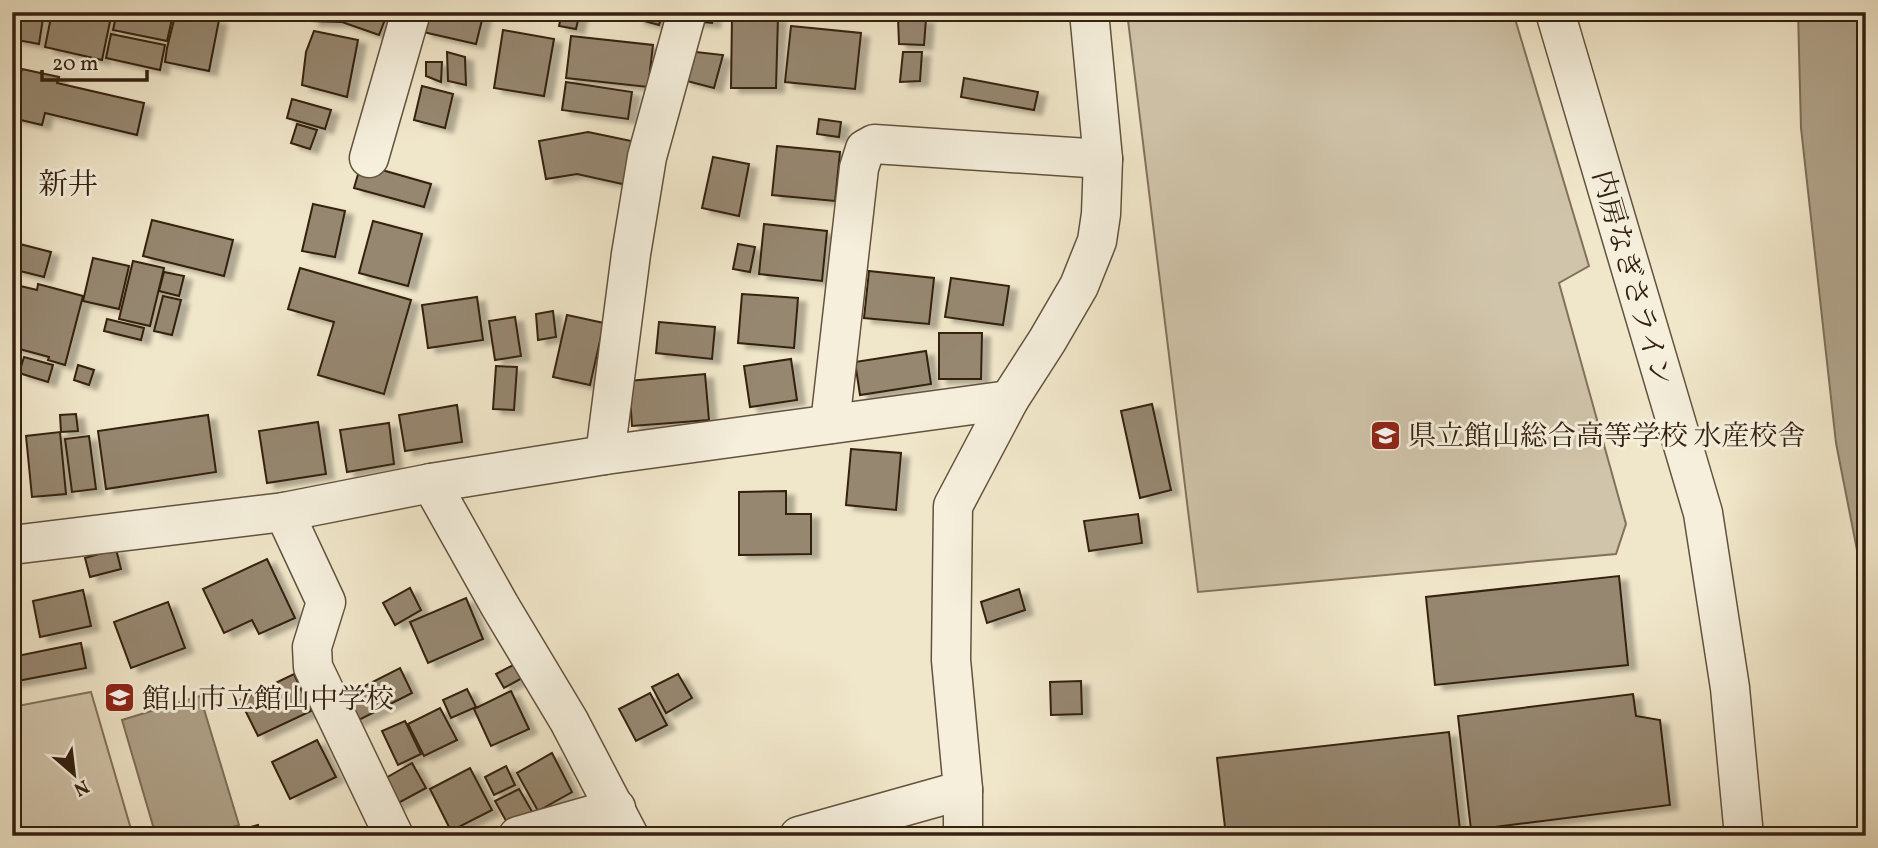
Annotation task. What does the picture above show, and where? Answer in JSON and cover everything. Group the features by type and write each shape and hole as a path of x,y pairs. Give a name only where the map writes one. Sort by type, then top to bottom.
{"street":[{"path":"369,158 411,12"},
{"path":"605,456 631,254 647,157 687,12"},
{"path":"963,836 963,790 951,660 953,506 1009,400 1079,286 1097,241 1103,159 1089,12"},
{"name":"内房なぎさライン","path":"1555,12 1703,513 1730,688 1744,836"},
{"path":"830,424 859,168 865,149 874,144 1103,159"},
{"path":"12,545 284,512 431,484 605,456 1009,400"},
{"path":"431,484 569,721 623,822 518,836"},
{"path":"284,512 326,603 312,648 313,667 394,836"},
{"path":"799,836 963,790"}],"shaded area":[{"path":"1127,12 1513,12 1589,266 1559,283 1626,524 1616,554 1198,592"},
{"path":"1798,12 1866,12 1866,596 1836,443 1801,128"},
{"path":"91,692 133,836 12,836 12,707"},
{"path":"200,696 239,825 204,836 156,836 122,720"}],"building":[{"path":"12,12 44,12 39,44 12,39"},
{"path":"52,12 112,12 102,60 45,47"},
{"path":"117,12 143,12 172,19 167,41 113,30"},
{"path":"176,12 219,20 209,71 165,62"},
{"path":"313,12 388,12 379,35 342,22 311,21"},
{"path":"427,12 484,12 476,44 423,32"},
{"path":"562,12 580,12 576,29 559,26"},
{"path":"637,12 663,12 659,25 637,19"},
{"path":"694,12 713,13 712,23 692,21"},
{"path":"732,16 778,17 776,88 731,88"},
{"path":"898,18 926,19 924,45 899,44"},
{"path":"791,26 861,33 855,89 785,82"},
{"path":"503,30 554,39 544,96 494,88"},
{"path":"314,31 358,40 347,97 302,85 306,52"},
{"path":"111,34 165,45 160,70 106,58"},
{"path":"571,36 653,45 648,87 566,78"},
{"path":"687,51 723,55 714,88 683,80"},
{"path":"447,52 465,57 466,85 448,81"},
{"path":"903,52 922,52 920,81 900,82"},
{"path":"426,62 442,62 441,82 426,76"},
{"path":"22,69 59,77 57,83 144,103 137,135 45,113 42,125 12,118"},
{"path":"964,78 1038,92 1034,110 961,97"},
{"path":"566,82 632,92 628,119 562,110"},
{"path":"422,86 453,94 445,128 414,120"},
{"path":"292,99 331,110 325,129 287,118"},
{"path":"819,119 841,122 839,137 817,134"},
{"path":"297,124 317,130 310,149 291,143"},
{"path":"588,132 636,142 627,185 577,174 546,179 539,141"},
{"path":"777,146 840,152 835,201 772,195"},
{"path":"713,157 749,164 739,216 702,208"},
{"path":"361,164 431,184 424,207 354,188"},
{"path":"313,204 345,211 335,257 302,251"},
{"path":"152,220 233,240 224,276 143,256"},
{"path":"373,221 422,234 408,286 359,273"},
{"path":"764,224 827,231 822,281 759,274"},
{"path":"12,242 51,252 44,277 12,269"},
{"path":"738,244 755,247 750,272 733,269"},
{"path":"93,258 129,266 119,309 83,301"},
{"path":"133,261 164,268 150,326 119,319"},
{"path":"300,268 411,300 384,394 318,375 334,322 288,309"},
{"path":"869,271 934,278 929,324 864,318"},
{"path":"164,272 184,276 179,296 159,291"},
{"path":"951,278 1009,286 1003,325 945,317"},
{"path":"12,284 37,290 38,284 83,296 65,365 48,360 49,357 12,347"},
{"path":"742,294 798,298 794,348 738,343"},
{"path":"163,296 181,300 172,335 154,331"},
{"path":"477,297 483,340 428,348 422,305"},
{"path":"553,311 556,337 538,340 536,314"},
{"path":"567,315 604,323 590,385 553,377"},
{"path":"515,317 521,356 495,360 489,321"},
{"path":"107,319 144,328 141,340 104,331"},
{"path":"659,322 715,327 712,359 656,353"},
{"path":"939,333 982,333 981,379 939,379"},
{"path":"926,351 931,384 860,395 855,362"},
{"path":"24,357 53,365 48,382 19,373"},
{"path":"791,359 797,400 750,407 744,366"},
{"path":"78,365 94,370 89,385 74,380"},
{"path":"496,366 517,367 514,410 493,409"},
{"path":"705,374 709,420 632,426 629,381"},
{"path":"1152,404 1171,490 1140,498 1121,411"},
{"path":"457,405 462,442 405,451 399,415"},
{"path":"76,414 78,431 61,432 60,415"},
{"path":"208,415 216,472 106,489 98,431"},
{"path":"318,422 326,474 267,483 259,431"},
{"path":"389,423 394,464 347,472 340,430"},
{"path":"60,432 66,494 32,497 26,436"},
{"path":"89,436 96,489 72,492 65,439"},
{"path":"851,449 901,453 896,510 846,505"},
{"path":"786,491 786,514 811,514 811,554 739,555 739,492"},
{"path":"1138,514 1142,543 1089,551 1084,521"},
{"path":"116,549 121,569 90,577 85,558"},
{"path":"267,559 295,618 259,634 252,620 224,633 203,589"},
{"path":"1619,576 1628,665 1435,685 1426,597"},
{"path":"410,588 421,610 395,625 383,603"},
{"path":"1019,589 1025,610 987,623 981,602"},
{"path":"83,590 91,626 40,637 33,601"},
{"path":"466,598 483,639 428,663 410,622"},
{"path":"168,602 185,648 131,668 114,622"},
{"path":"81,643 86,668 12,682 12,657"},
{"path":"519,662 526,676 504,688 496,674"},
{"path":"400,668 412,693 355,722 343,697"},
{"path":"294,674 311,711 258,736 240,700"},
{"path":"678,674 692,698 666,713 652,687"},
{"path":"1081,681 1082,714 1051,715 1050,682"},
{"path":"467,689 476,707 451,718 443,700"},
{"path":"511,691 529,729 491,746 474,709"},
{"path":"650,693 667,725 636,741 619,709"},
{"path":"1633,694 1636,716 1660,720 1670,805 1471,830 1458,716"},
{"path":"440,708 457,740 424,756 408,724"},
{"path":"405,721 421,754 398,765 382,731"},
{"path":"1449,732 1460,830 1408,836 1226,836 1217,758"},
{"path":"317,740 336,777 290,799 272,762"},
{"path":"552,753 572,792 538,811 517,773"},
{"path":"412,763 426,788 391,807 377,783"},
{"path":"506,766 515,785 494,795 485,777"},
{"path":"470,768 492,810 451,831 430,789"},
{"path":"519,789 534,815 510,828 495,801"},
{"path":"258,825 261,836 218,836"},
{"path":"1619,828 1625,834 1643,832 1643,836 1593,836 1596,832"}],"place":[{"name":"県立館山総合高等学校 水産校舎","path":"1385,435"},
{"name":"館山市立館山中学校","path":"119,698"}],"district":[{"name":"新井","path":"68,184"}]}
